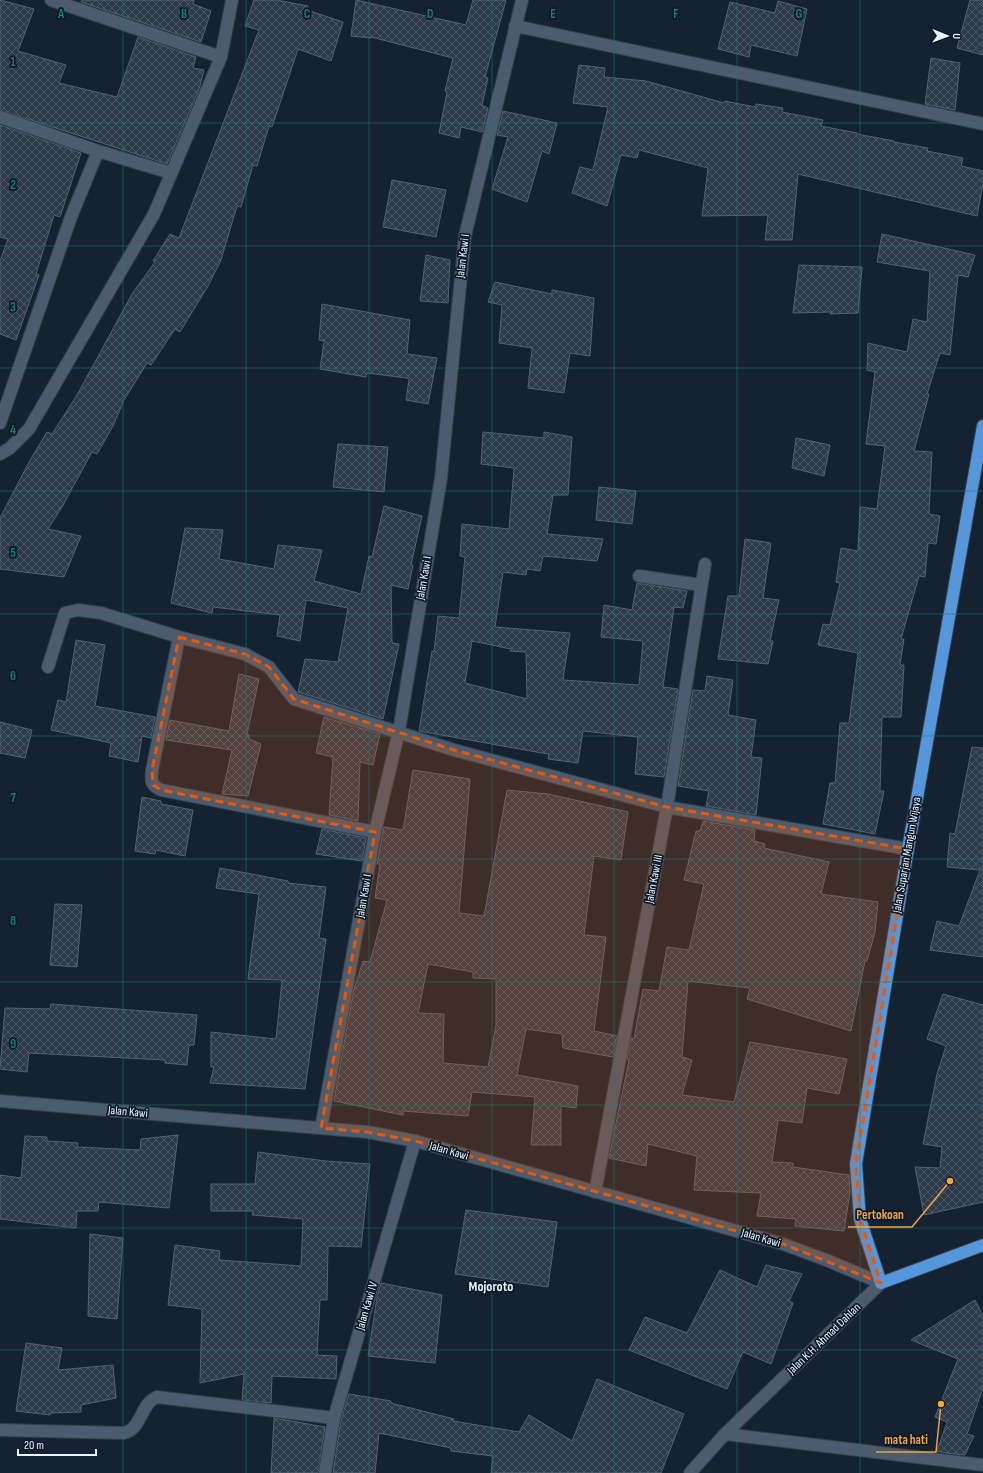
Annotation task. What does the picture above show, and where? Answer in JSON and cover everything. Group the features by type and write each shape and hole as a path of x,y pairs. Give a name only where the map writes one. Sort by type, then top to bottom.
{"highway":[{"name":"Jalan Suparjan Mangun Wijaya","path":"881,1283 860,1219 856,1164 908,849 983,426"},
{"name":"Jalan K.H. Ahmad Dahlan","path":"881,1283 983,1245"}],"street":[{"path":"51,0 221,57"},
{"path":"0,454 10,448 29,429 154,214 221,57 232,0"},
{"name":"Jalan Kawi I","path":"321,1128 375,832 399,731 441,478 465,236 522,0"},
{"path":"515,26 983,124"},
{"path":"0,117 98,151 171,173"},
{"path":"0,423 71,217 98,151"},
{"name":"Jalan Kawi III","path":"595,1192 667,807 705,564"},
{"path":"640,576 702,585"},
{"path":"48,667 63,618 66,613 78,610 101,613 179,637 245,654 269,667 285,690 294,699 399,731 454,750 667,807 908,849"},
{"path":"179,637 152,770 151,781 153,785 161,790 375,832"},
{"name":"Jalan Kawi","path":"0,1101 367,1132 415,1141 783,1244 881,1283"},
{"name":"Jalan Kawi IV","path":"325,1473 334,1418 415,1141"},
{"name":"Jalan K.H. Ahmad Dahlan","path":"690,1473 725,1434 881,1283"},
{"path":"0,1430 124,1433 134,1428 149,1402 157,1397 334,1418"},
{"path":"725,1434 983,1465"}],"highlighted area":[{"path":"179,637 245,654 269,667 294,699 454,750 667,807 908,849 856,1164 860,1219 881,1283 783,1244 415,1141 367,1132 321,1128 375,832 161,790 153,785 152,770"}],"building":[{"path":"0,0 34,9 18,51 66,65 59,83 117,97 138,37 196,57 193,68 204,70 199,89 167,164 0,110"},
{"path":"82,0 194,0 193,4 211,11 201,42 81,2"},
{"path":"254,0 277,0 308,6 307,10 343,22 331,61 298,49 272,127 269,126 257,166 253,165 241,207 237,206 221,260 208,286 180,332 175,329 151,365 147,363 124,400 113,426 97,454 92,452 62,507 48,529 81,536 64,577 0,569 0,518 29,462 47,432 52,434 77,395 132,294 155,262 153,261 170,234 179,238 259,30 245,26"},
{"path":"356,0 466,25 473,0 506,0 485,77 488,78 482,105 488,108 482,132 461,127 459,138 439,133 447,92 445,91 453,58 371,37 351,36"},
{"path":"970,0 983,0 983,55 957,48"},
{"path":"778,1 807,9 797,56 751,45 749,57 718,49 730,2 775,13"},
{"path":"931,58 960,63 955,110 925,104"},
{"path":"579,65 605,68 604,77 646,81 724,103 725,101 755,107 756,104 783,108 782,112 823,120 821,126 928,148 927,151 963,158 961,166 983,171 983,184 977,216 798,174 792,240 765,240 768,215 702,216 708,168 639,150 637,158 621,155 607,206 572,193 580,167 593,170 608,107 573,103"},
{"path":"503,111 557,123 549,154 542,151 527,202 492,189 508,137 497,135"},
{"path":"0,125 81,153 60,217 54,215 36,274 39,275 16,340 0,334 0,261 8,239 0,237"},
{"path":"392,180 446,190 436,237 383,227"},
{"path":"882,234 975,255 968,277 958,275 950,355 940,353 927,394 929,394 914,451 932,452 929,514 940,516 936,544 928,543 925,577 919,576 901,639 904,639 900,665 904,665 901,717 882,717 880,791 884,791 875,834 823,824 830,783 835,783 840,723 849,723 858,653 818,645 823,624 830,625 840,583 836,582 841,548 858,551 860,507 877,509 885,446 866,444 875,372 867,370 868,343 907,352 913,319 927,322 930,271 877,262"},
{"path":"426,255 450,260 448,303 420,301"},
{"path":"799,265 862,267 858,313 793,313"},
{"path":"495,282 552,294 552,290 594,298 590,356 570,353 564,393 528,388 532,348 499,343 502,305 488,302"},
{"path":"322,304 410,320 407,354 437,358 428,404 406,400 409,380 407,378 367,373 366,377 320,369 324,341 319,340"},
{"path":"483,432 544,438 544,432 572,437 568,495 553,495 547,534 603,539 597,561 543,556 540,571 527,569 526,575 503,572 495,627 570,633 563,680 639,685 643,641 601,637 604,605 632,610 637,583 687,591 683,608 674,607 663,687 678,689 664,777 635,774 638,737 583,731 578,763 548,759 549,754 419,731 432,651 434,652 438,616 459,618 465,557 460,556 462,524 509,529 514,468 481,464","holes":["472,641 511,649 510,651 526,652 527,699 465,683"]},
{"path":"796,438 830,445 824,476 792,468"},
{"path":"338,444 388,447 384,492 333,487"},
{"path":"599,487 636,491 632,524 596,520"},
{"path":"384,506 422,516 411,565 413,565 408,589 391,585 392,643 399,644 383,719 298,692 305,659 338,662 348,608 306,600 300,641 277,636 280,615 213,607 212,613 171,603 185,528 223,530 219,559 274,569 278,545 322,550 314,581 361,594 369,556 372,557"},
{"path":"745,539 771,543 763,598 779,600 770,641 773,641 768,664 718,659 728,596 739,596"},
{"path":"76,640 105,645 95,706 155,717 151,738 142,736 138,762 109,756 111,743 51,730 58,700 66,702"},
{"path":"239,674 259,679 247,734 249,735 249,739 261,744 248,796 222,794 232,750 166,740 170,720 229,731"},
{"path":"707,676 733,680 728,715 756,720 751,757 762,758 756,815 706,806 709,791 678,786 693,690 705,691"},
{"path":"324,717 380,734 373,765 360,762 358,821 329,815 333,757 316,753"},
{"path":"0,722 32,730 25,758 0,753"},
{"path":"972,747 983,748 983,957 930,950 937,921 959,926 980,870 947,867 950,833 955,834"},
{"path":"413,770 470,779 459,913 484,916 507,790 548,794 628,812 621,860 594,856 584,935 606,937 594,1031 617,1036 613,1057 563,1048 562,1034 526,1029 517,1075 578,1086 576,1108 561,1106 561,1145 531,1145 535,1097 472,1092 468,1116 403,1111 403,1115 334,1101 353,993 363,961 370,962 387,900 375,898 380,864 377,864 384,827 403,830","holes":["428,964 473,972 473,978 496,979 496,1025 488,1067 443,1063 444,1014 418,1013"]},
{"path":"142,797 161,801 161,804 193,810 185,856 156,850 155,854 135,851"},
{"path":"703,821 755,830 754,841 765,844 764,848 829,862 821,894 878,902 875,932 867,961 865,961 851,1031 747,999 750,988 688,981 682,1057 692,1060 682,1095 734,1102 750,1042 847,1059 839,1094 807,1088 802,1123 778,1120 772,1162 793,1163 793,1167 849,1175 850,1192 844,1231 795,1226 796,1219 757,1216 761,1193 694,1190 697,1156 648,1144 646,1166 609,1158 629,1060 627,1059 631,1038 634,1039 643,989 659,991 667,947 689,950 704,884 684,880 696,831 700,831"},
{"path":"322,829 366,838 362,861 316,854"},
{"path":"220,868 288,881 288,883 326,887 319,938 326,939 305,1089 210,1083 214,1067 211,1067 211,1032 276,1039 282,980 248,979 259,894 216,888"},
{"path":"55,904 82,905 77,967 50,965"},
{"path":"943,994 983,1005 983,1202 924,1215 915,1167 940,1168 942,1147 923,1144 937,1074 946,1046 927,1039"},
{"path":"51,1004 197,1015 194,1045 189,1045 187,1065 165,1063 165,1060 29,1053 27,1072 0,1069 5,1008 50,1009"},
{"path":"178,1135 169,1208 99,1202 98,1211 77,1211 76,1228 0,1219 0,1175 21,1178 25,1136 47,1137 47,1141 78,1143 77,1147 140,1150 141,1139"},
{"path":"258,1152 325,1161 370,1164 361,1247 328,1246 327,1300 320,1300 317,1355 337,1356 336,1379 272,1376 271,1403 242,1400 244,1374 200,1383 202,1309 168,1305 175,1245 220,1251 219,1260 301,1266 303,1219 252,1215 253,1211 211,1211 211,1184 255,1184"},
{"path":"466,1210 557,1222 548,1287 455,1274"},
{"path":"90,1234 123,1238 117,1319 88,1316"},
{"path":"766,1265 802,1274 789,1301 793,1303 771,1364 743,1352 727,1389 629,1350 645,1317 687,1333 720,1270 757,1287"},
{"path":"381,1283 442,1295 435,1363 368,1356 377,1297"},
{"path":"975,1300 983,1316 983,1388 967,1434 974,1436 965,1455 946,1453 937,1451 947,1422 935,1417 958,1359 911,1340"},
{"path":"26,1343 62,1348 58,1370 113,1365 116,1398 81,1405 81,1412 50,1413 50,1415 16,1411"},
{"path":"597,1379 684,1414 661,1473 491,1473 493,1456 451,1451 451,1448 379,1433 375,1473 333,1473 341,1420 349,1394 391,1401 391,1403 454,1419 453,1421 519,1432 529,1415 572,1441"},
{"path":"274,1418 325,1427 318,1473 271,1473"}],"place":[{"name":"Pertokoan","path":"950,1181"},
{"name":"mata hati","path":"941,1404"}],"district":[{"name":"Mojoroto","path":"491,1286"}]}
